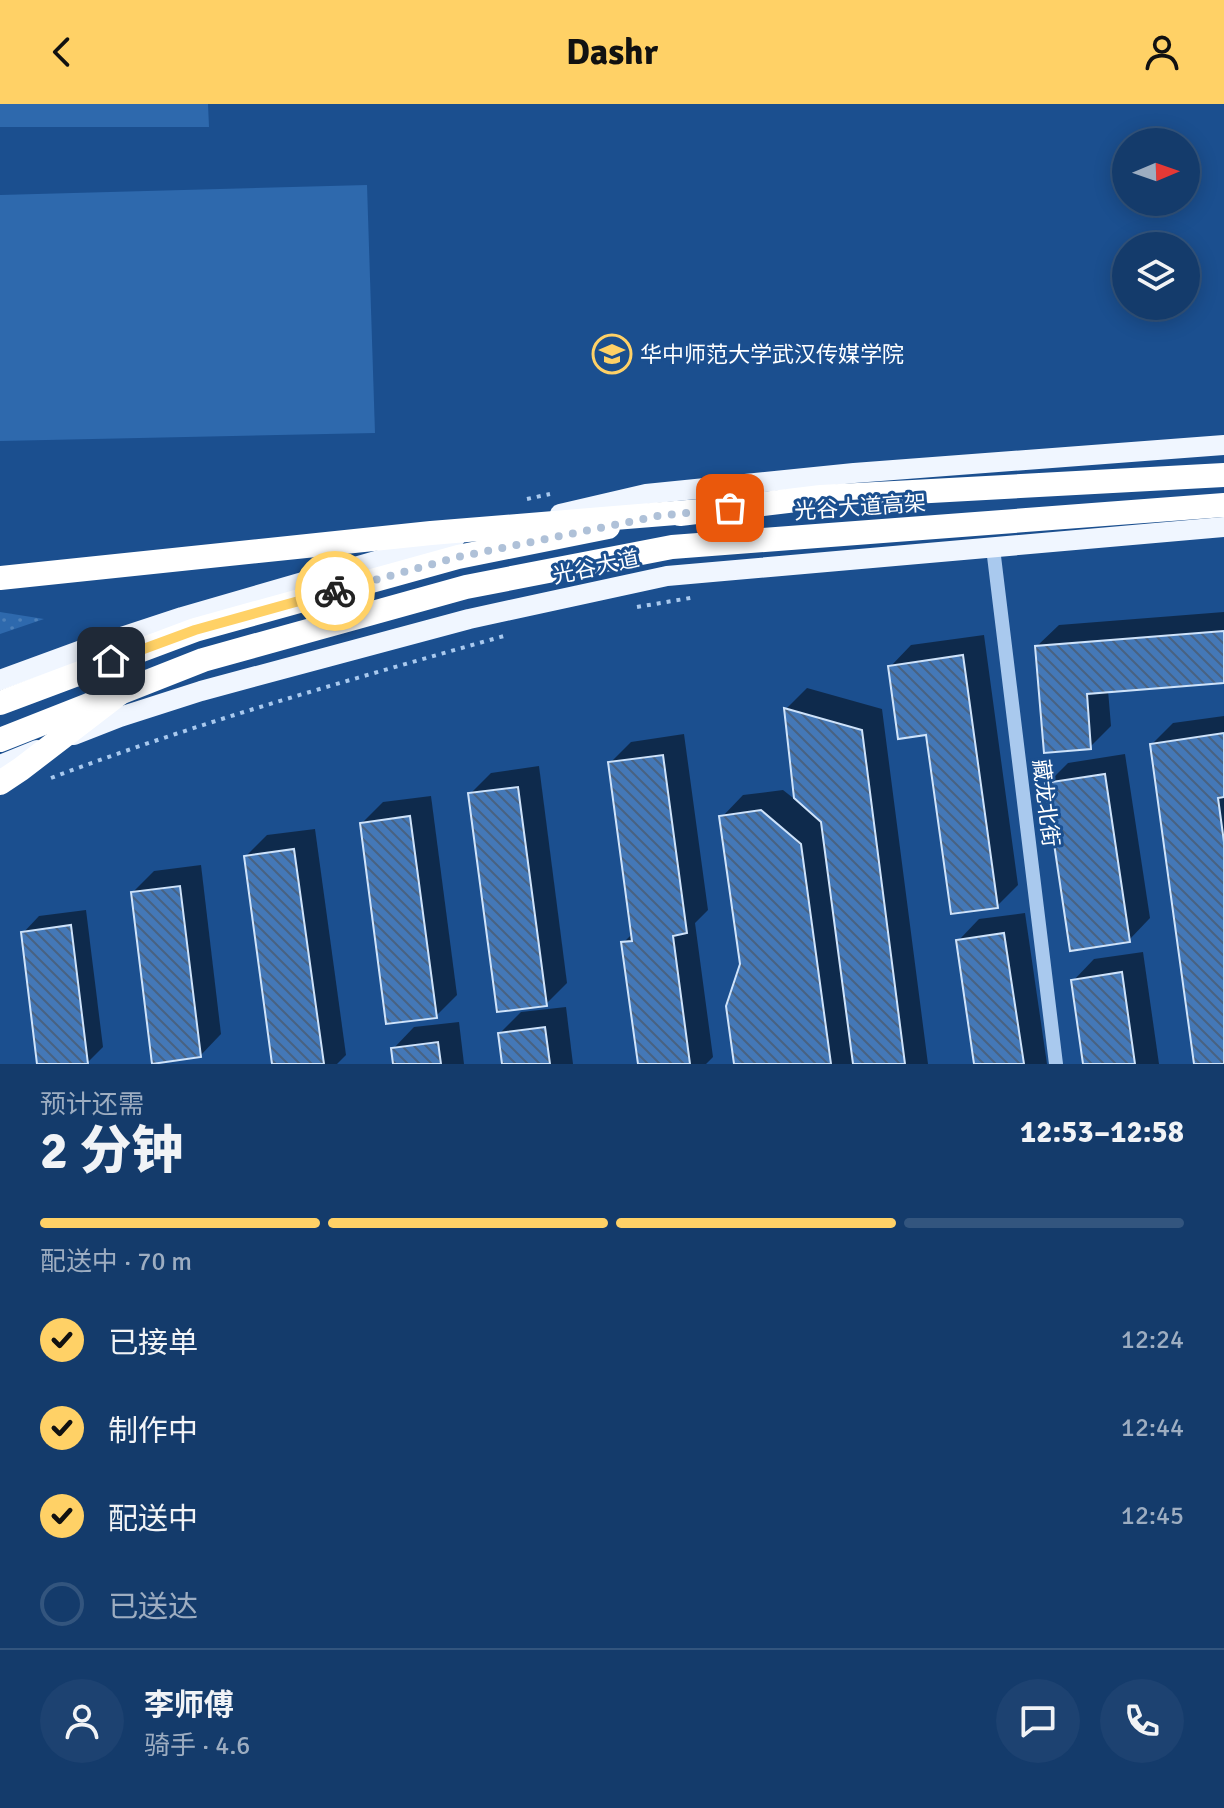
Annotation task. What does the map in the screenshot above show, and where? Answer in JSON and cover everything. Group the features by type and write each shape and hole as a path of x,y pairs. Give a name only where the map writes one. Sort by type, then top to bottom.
{"highway":[{"name":"光谷大道高架","path":"0,703 195,630 458,557 658,516 821,497 1224,475"},
{"name":"光谷大道高架","path":"0,740 203,660 466,587 672,547 1224,505"},
{"path":"0,578 431,533 700,511"},
{"path":"0,783 120,693"}],"main road":[{"path":"0,680 182,617 454,538 646,494 854,473 1224,445"},
{"name":"光谷大道","path":"0,765 120,717 201,691 469,619 667,576 1224,527"}],"street":[{"name":"藏龙北街","path":"993,548 1056,1064"}],"path":[{"path":"625,609 702,596"},
{"path":"40,782 292,696 518,632"}],"shaded area":[{"path":"0,104 208,104 209,127 0,127"},
{"path":"367,185 375,433 0,441 0,195"},
{"path":"0,612 44,619 0,634"}],"building":[{"path":"1224,631 1224,683 1087,694 1091,749 1044,753 1035,646"},
{"path":"963,655 998,908 951,914 926,735 898,739 888,666"},
{"path":"784,708 862,730 905,1064 853,1064 821,822 794,798"},
{"path":"1224,733 1224,797 1218,798 1224,842 1224,1064 1194,1064 1150,744"},
{"path":"663,755 687,933 673,936 690,1064 638,1064 621,942 632,941 608,762"},
{"path":"1105,774 1130,942 1070,951 1045,783"},
{"path":"518,787 547,1006 497,1012 468,793"},
{"path":"761,810 801,844 831,1064 734,1064 726,1006 740,964 719,816"},
{"path":"410,816 437,1018 386,1024 360,823"},
{"path":"294,849 324,1064 272,1064 244,856"},
{"path":"180,886 201,1057 152,1064 131,892"},
{"path":"71,925 88,1064 37,1064 21,932"},
{"path":"1004,933 1024,1064 974,1064 956,940"},
{"path":"1122,972 1135,1064 1083,1064 1071,980"},
{"path":"545,1027 550,1064 502,1064 498,1033"},
{"path":"438,1042 441,1064 393,1064 391,1048"}],"way so far":[{"path":"335,591 458,557 658,516 730,508"}],"place":[{"name":"华中师范大学武汉传媒学院","path":"612,354"}],"route":[{"path":"111,661 195,630 335,591"}]}
